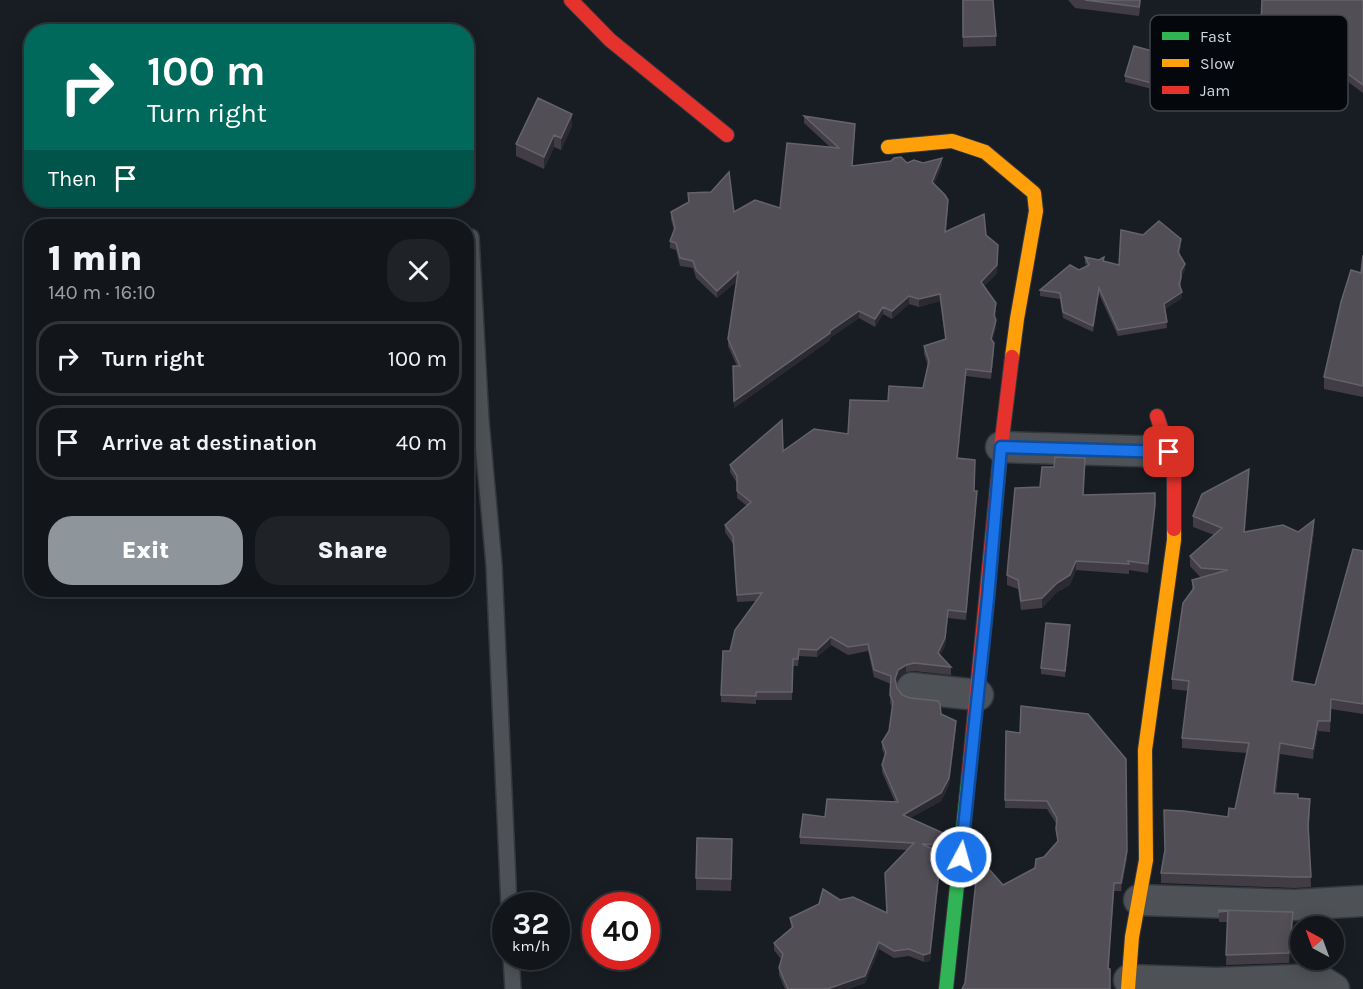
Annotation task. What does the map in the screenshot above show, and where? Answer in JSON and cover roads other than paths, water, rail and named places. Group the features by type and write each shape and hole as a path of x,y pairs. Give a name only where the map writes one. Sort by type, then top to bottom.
{"street":[{"path":"571,0 610,40 727,135"},
{"path":"888,147 952,141 985,152 1034,193 1036,211 1017,319 1001,447 978,695 946,989"},
{"path":"1157,416 1174,468 1173,540 1145,750 1146,860 1132,937 1129,985 1318,980 1334,989"},
{"path":"1001,447 1169,452"},
{"path":"912,688 978,695"},
{"path":"1139,900 1295,905 1363,901"}],"lane":[{"path":"474,287 494,565 508,892"},
{"path":"512,970 513,989"}]}
